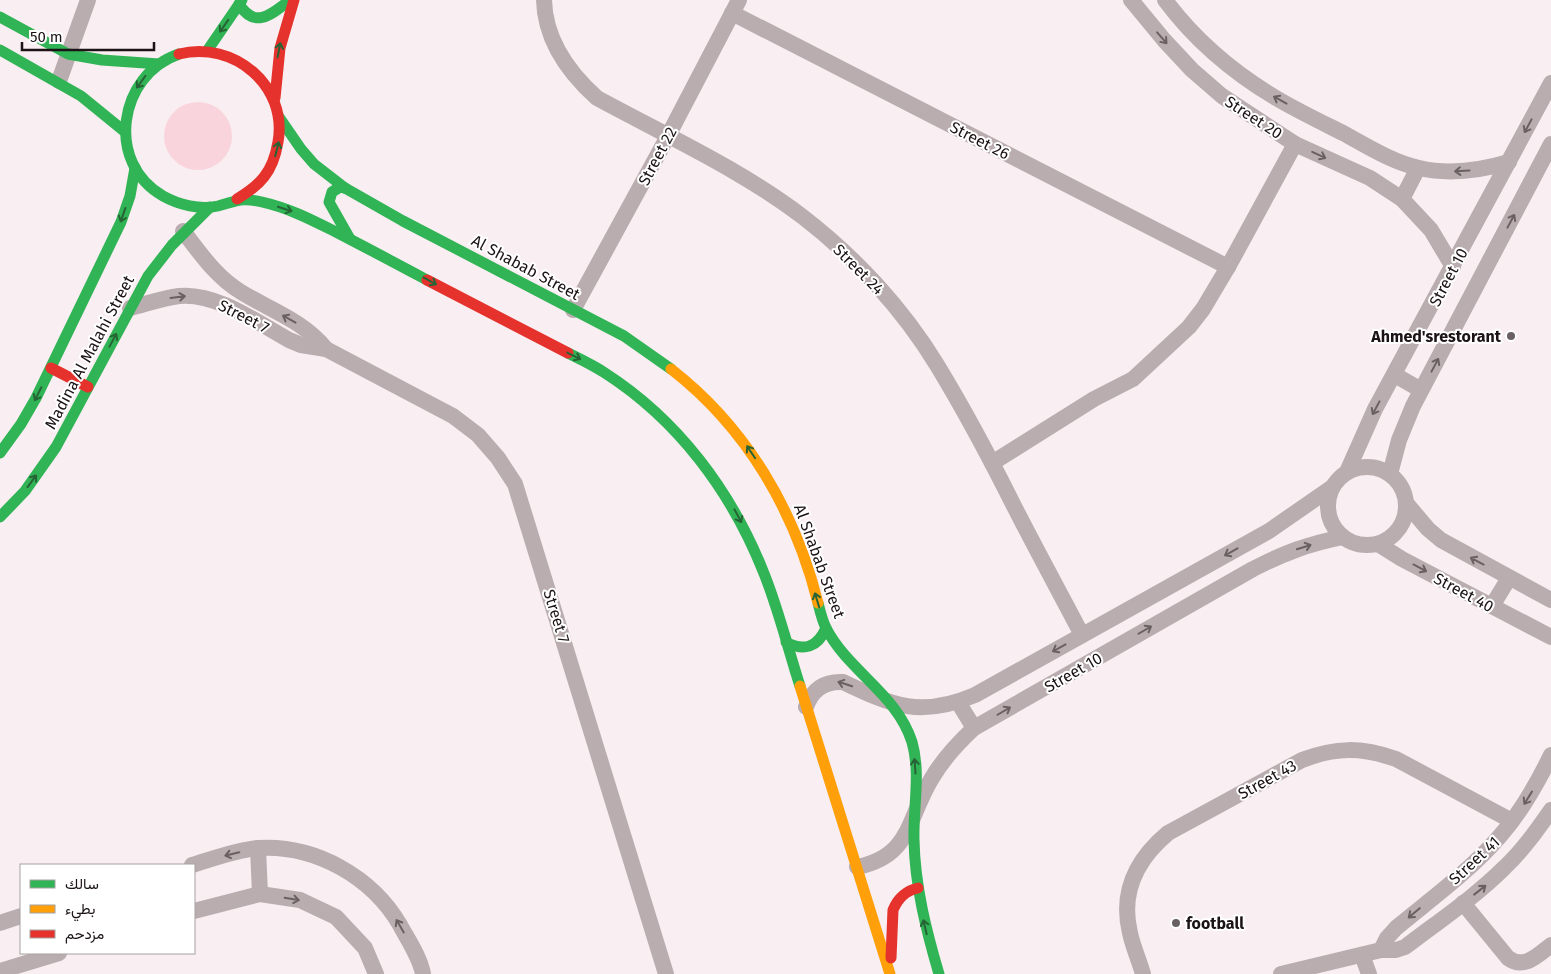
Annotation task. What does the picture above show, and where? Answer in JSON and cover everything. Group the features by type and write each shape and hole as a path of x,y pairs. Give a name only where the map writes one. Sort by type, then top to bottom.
{"street":[{"path":"58,82 88,0"},
{"path":"240,2 243,11 247,15 263,18 292,0"},
{"path":"274,98 278,57 292,0"},
{"name":"Street 24","path":"544,0 547,25 555,46 566,66 580,83 597,98 741,175 774,196 804,218 861,269 887,297 937,364 992,463 1082,635"},
{"name":"Street 20","path":"1131,0 1192,70 1222,96 1294,144 1370,178 1402,200 1431,230 1453,267"},
{"name":"Street 20","path":"1165,0 1195,34 1244,77 1275,98 1400,163 1441,172 1464,172 1487,169 1509,162"},
{"path":"206,51 240,2"},
{"name":"Street 22","path":"573,310 668,136 736,6"},
{"name":"Street 26","path":"736,6 1228,267"},
{"path":"0,17 68,54 102,60 159,64"},
{"path":"0,50 88,100 124,131"},
{"path":"206,51 234,58 251,68 264,82 274,98 279,117 280,137 276,156 267,174 254,188 237,199 210,207 199,207 180,204 162,196 147,184 135,168 127,150 124,131 126,111 133,93 144,77 159,64 176,55 206,51"},
{"name":"Street 10","path":"1347,472 1365,430 1551,83"},
{"name":"Al Shabab Street","path":"279,117 314,164 345,188 403,221 624,336 667,365 696,390 736,432 762,468 785,507 804,556 826,628 844,654 900,715 912,744 916,772 914,842 918,888 925,929 939,974"},
{"path":"992,463 1094,399 1133,379 1189,327 1203,309 1228,267 1294,144"},
{"name":"Street 10","path":"1390,474 1405,423 1421,390 1551,144"},
{"name":"Madina Al Malahi Street","path":"0,453 21,424 51,368 121,222 130,196 135,168"},
{"path":"1402,200 1418,168"},
{"path":"345,188 340,187 332,192 329,202 350,239"},
{"path":"237,199 282,208 304,216 604,372 621,383 665,420 709,469 749,536 764,572 890,974"},
{"name":"Madina Al Malahi Street","path":"0,517 25,491 56,448 153,268 183,231 210,207"},
{"name":"Street 7","path":"183,231 204,259 240,292 308,330 326,349"},
{"name":"Street 7","path":"130,308 180,296 199,297 218,302 290,340 307,346 326,349 453,416 478,435 498,458 515,484 666,974"},
{"path":"51,368 88,387"},
{"path":"1395,375 1421,390"},
{"path":"1369,467 1380,469 1390,474 1398,482 1406,503 1405,514 1396,533 1378,544 1366,546 1354,543 1343,537 1333,527 1328,515 1328,501 1331,488 1347,472 1357,468 1369,467"},
{"name":"Street 10","path":"806,707 818,688 824,684 837,682 843,682 890,703 908,707 925,708 958,702 974,695 1258,537 1285,521 1331,488"},
{"name":"Street 40","path":"1406,503 1428,529 1441,540 1551,600"},
{"path":"1258,537 1271,560"},
{"name":"Street 10","path":"857,867 869,864 892,852 906,835 929,784 944,760 974,728 1271,560 1301,547 1343,537"},
{"name":"Street 40","path":"1378,544 1402,559 1551,638"},
{"path":"1492,606 1509,578"},
{"path":"786,642 792,646 807,648 820,641 826,628"},
{"path":"958,702 974,728"},
{"name":"Street 43","path":"1143,974 1130,934 1127,903 1130,888 1144,858 1155,844 1168,833 1302,760 1320,753 1339,750 1378,753 1396,759 1512,821"},
{"name":"Street 41","path":"1381,950 1391,933 1484,853 1512,821 1528,799 1551,755"},
{"name":"Street 41","path":"1282,974 1381,950 1396,950 1405,947 1505,868 1522,849 1551,810"},
{"path":"258,848 260,894"},
{"path":"195,864 258,848 296,850 332,862 365,883 391,910 410,944 418,973"},
{"path":"890,974 892,917 895,904 904,893 918,888"},
{"path":"195,912 260,894 300,900 336,917 364,948 376,974"},
{"path":"1463,903 1512,961 1518,963 1530,960 1551,945"},
{"path":"0,923 20,916"},
{"path":"0,971 56,954"},
{"path":"1362,955 1369,974"}],"shaded area":[{"path":"191,102 205,102 217,107 227,117 232,129 232,143 227,155 217,165 205,170 191,170 179,165 169,155 164,143 164,129 169,117 179,107"}],"traffic: fast":[{"path":"207,51 242,0"},
{"path":"239,4 245,12 257,18 270,14 290,0"},
{"path":"0,17 68,54 102,60 159,64"},
{"path":"0,50 81,96 124,131"},
{"path":"179,54 158,65 143,80 132,99 126,120 126,142 132,163 145,181 163,196 190,206 211,207 239,200 249,200 282,208 327,228 427,280"},
{"path":"279,117 314,164 345,188 403,221 624,336 671,369"},
{"path":"0,453 21,424 36,398 121,222 130,196 135,168"},
{"path":"345,188 340,187 332,192 329,202 350,239"},
{"path":"0,517 25,491 56,447 148,276 172,245 210,207"},
{"path":"568,353 605,373 656,413 679,435 718,486 750,541 763,571 800,686"},
{"path":"818,603 821,616 835,643 895,710 905,725 912,742 916,766 914,828 916,874 939,974"},
{"path":"786,642 799,647 810,646 819,640 826,628"}],"traffic: slow":[{"path":"671,369 698,392 723,418 745,445 764,474 796,536 818,603"},
{"path":"800,686 890,974"}],"traffic: jam":[{"path":"275,98 280,48 294,0"},
{"path":"179,54 199,51 219,54 237,61 253,72 266,86 274,103 279,122 278,142 273,160 267,173 261,180 237,199"},
{"path":"427,280 568,353"},
{"path":"51,368 88,387"},
{"path":"891,958 893,910 902,896 918,888"}],"place":[{"name":"Ahmed'srestorant","path":"1511,336"},
{"name":"football","path":"1176,923"}]}
